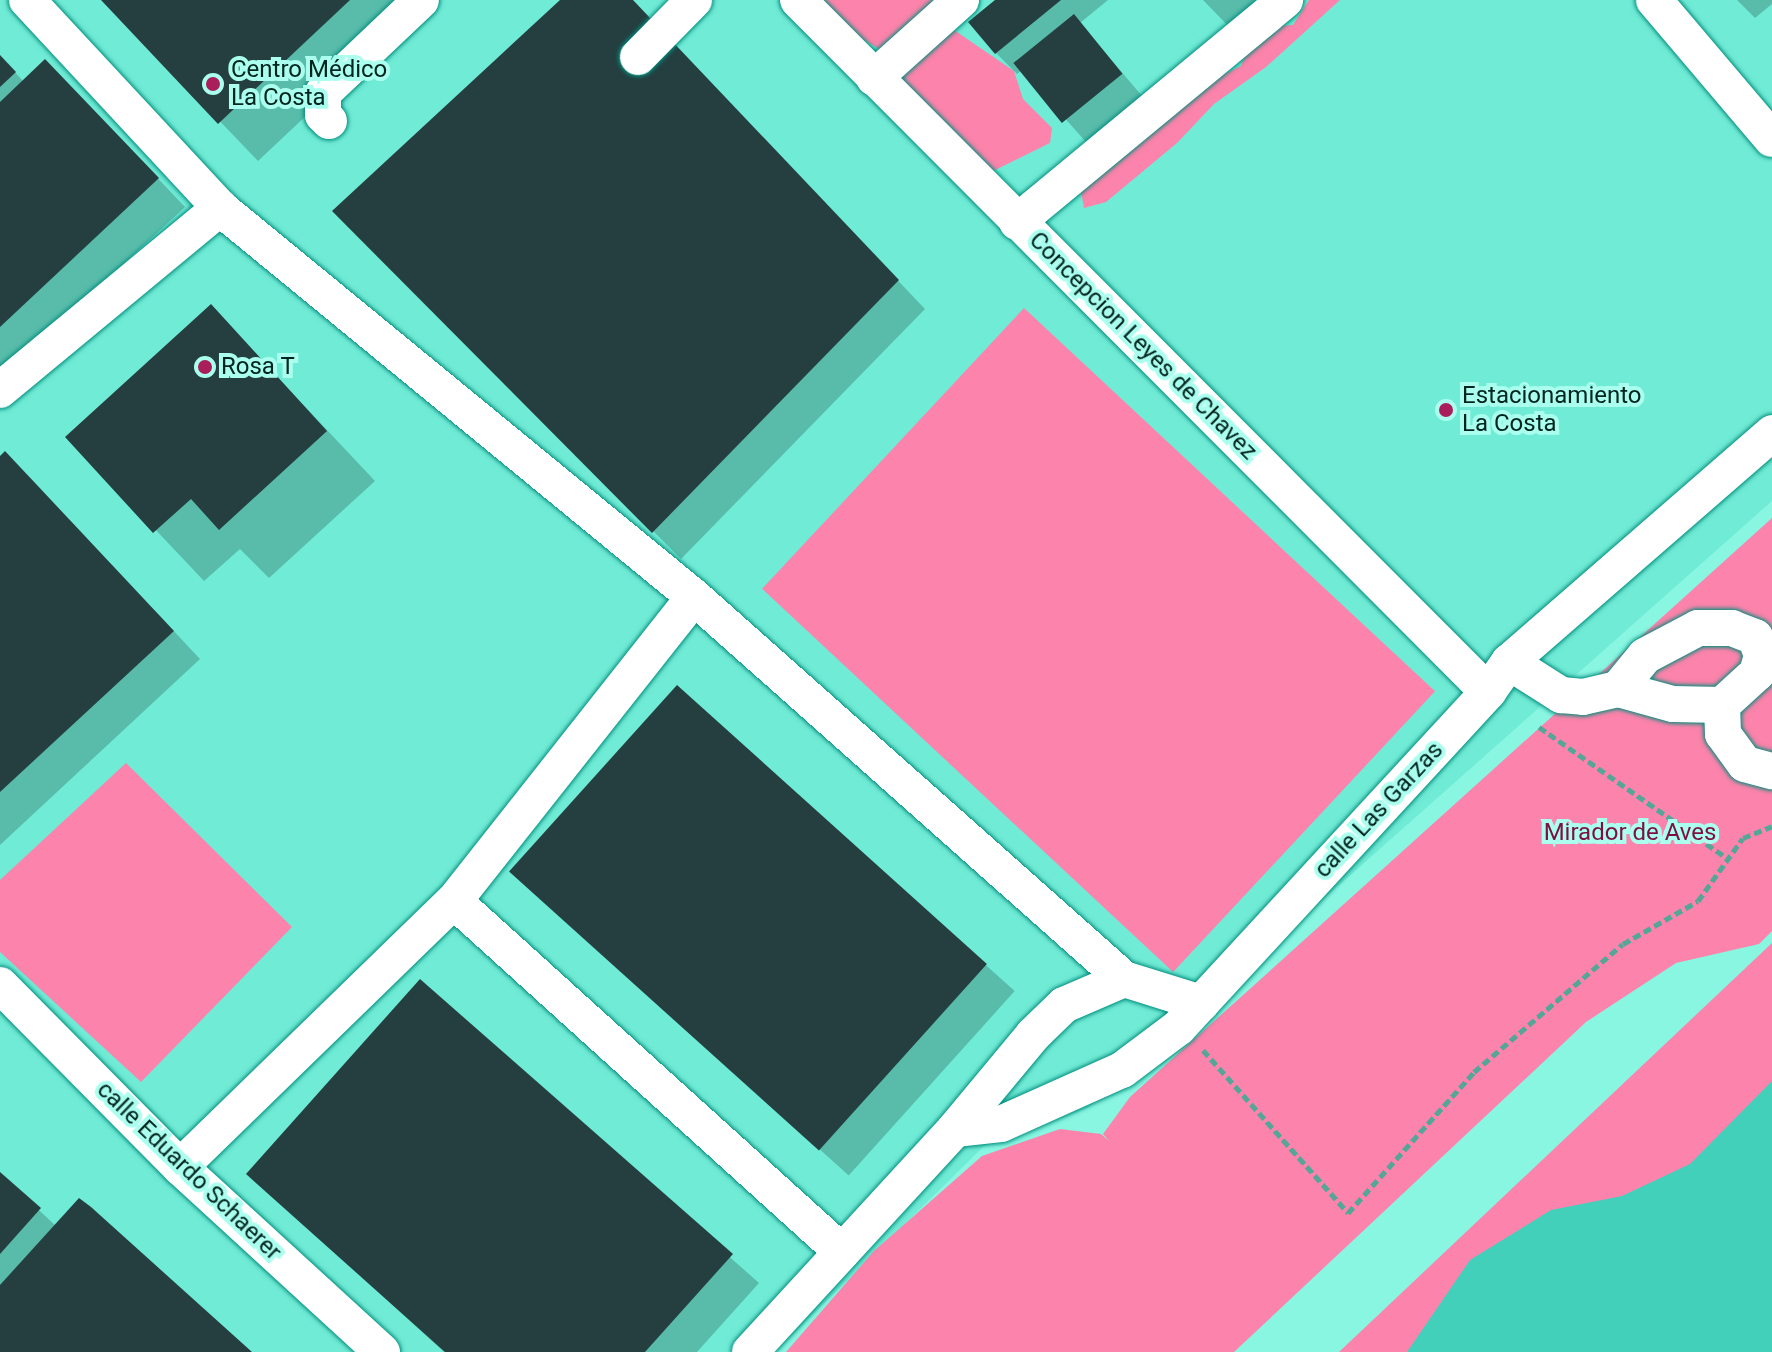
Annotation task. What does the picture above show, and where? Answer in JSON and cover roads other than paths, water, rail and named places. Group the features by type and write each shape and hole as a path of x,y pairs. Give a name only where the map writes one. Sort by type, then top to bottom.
{"lane":[{"path":"27,0 220,208 694,597 1124,979 1190,1015"},
{"path":"329,121 323,115 323,93 421,0"},
{"path":"638,57 694,0"},
{"name":"Concepcion Leyes de Chavez","path":"798,0 1488,692"},
{"path":"874,78 961,0"},
{"path":"1017,222 1285,0"},
{"path":"1654,0 1772,139"},
{"path":"0,390 220,208"},
{"name":"calle Las Garzas","path":"955,1129 1001,1124 1122,1070 1190,1015 1488,692 1509,662 1772,433"},
{"path":"180,1167 454,901 694,597"},
{"path":"1509,662 1561,695 1583,697 1618,689 1673,704 1722,705 1757,673 1767,653 1755,637 1732,628 1698,628 1645,656 1618,689"},
{"path":"1722,705 1723,734 1745,764 1772,771"},
{"path":"454,901 842,1252"},
{"path":"750,1352 1064,1005 1124,979"},
{"name":"calle Eduardo Schaerer","path":"0,985 180,1167 382,1352"}],"place":[{"name":"Centro Médico La Costa","path":"213,84"},
{"name":"Rosa T","path":"205,367"},
{"name":"Estacionamiento La Costa","path":"1446,410"}],"park label":[{"name":"Mirador de Aves","path":"1630,833"}]}
